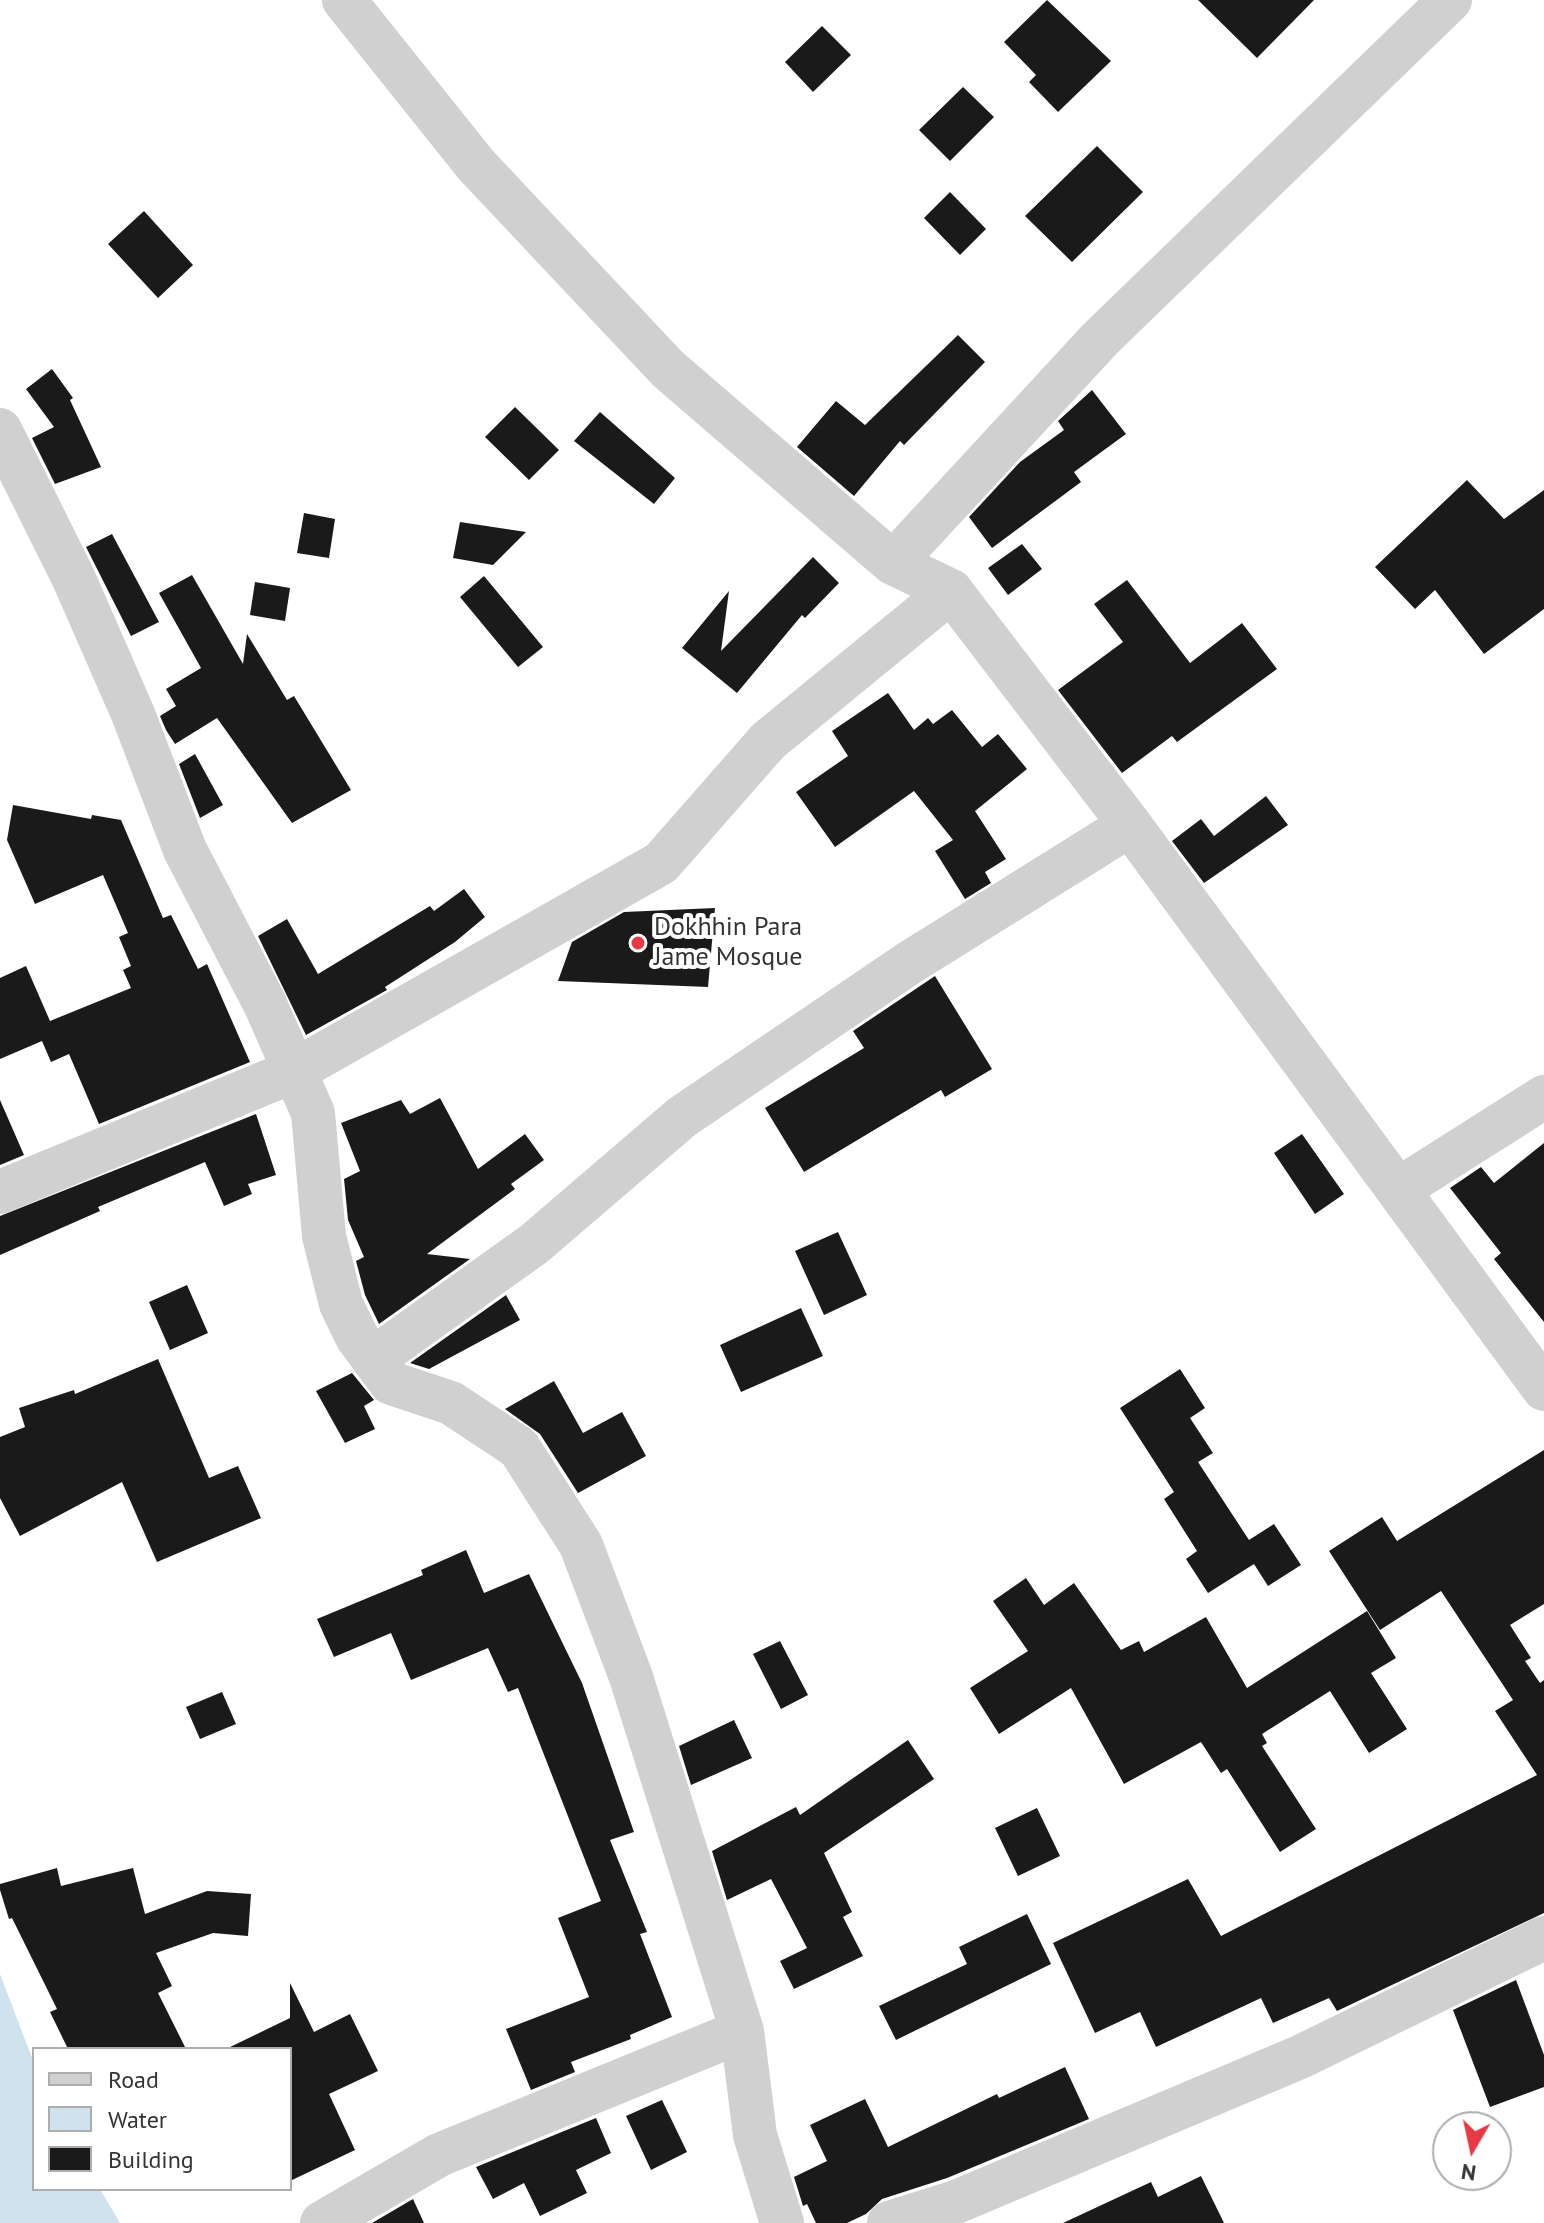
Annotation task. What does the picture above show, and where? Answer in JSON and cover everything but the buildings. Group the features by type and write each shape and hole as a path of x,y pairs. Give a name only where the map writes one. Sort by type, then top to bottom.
{"street":[{"path":"344,0 476,165 668,369 893,563 951,591 1130,825 1544,1389"},
{"path":"893,563 1100,339 1450,0"},
{"path":"0,430 74,579 133,714 185,850 265,1004 313,1113 324,1236 341,1304 391,1383 451,1403 519,1448 581,1545 631,1677 742,2031 755,2135 782,2223"},
{"path":"0,1192 294,1071 661,863 768,741 951,591"},
{"path":"373,1359 534,1244 682,1117 909,963 1130,825"},
{"path":"1399,1189 1544,1097"},
{"path":"889,2223 956,2202 1300,2057 1544,1938"},
{"path":"322,2223 439,2155 742,2031"}],"water":[{"path":"0,1974 32,2058 32,2191 101,2191 120,2223 0,2223"}],"place":[{"name":"Dokhhin Para Jame Mosque","path":"638,943"}]}
